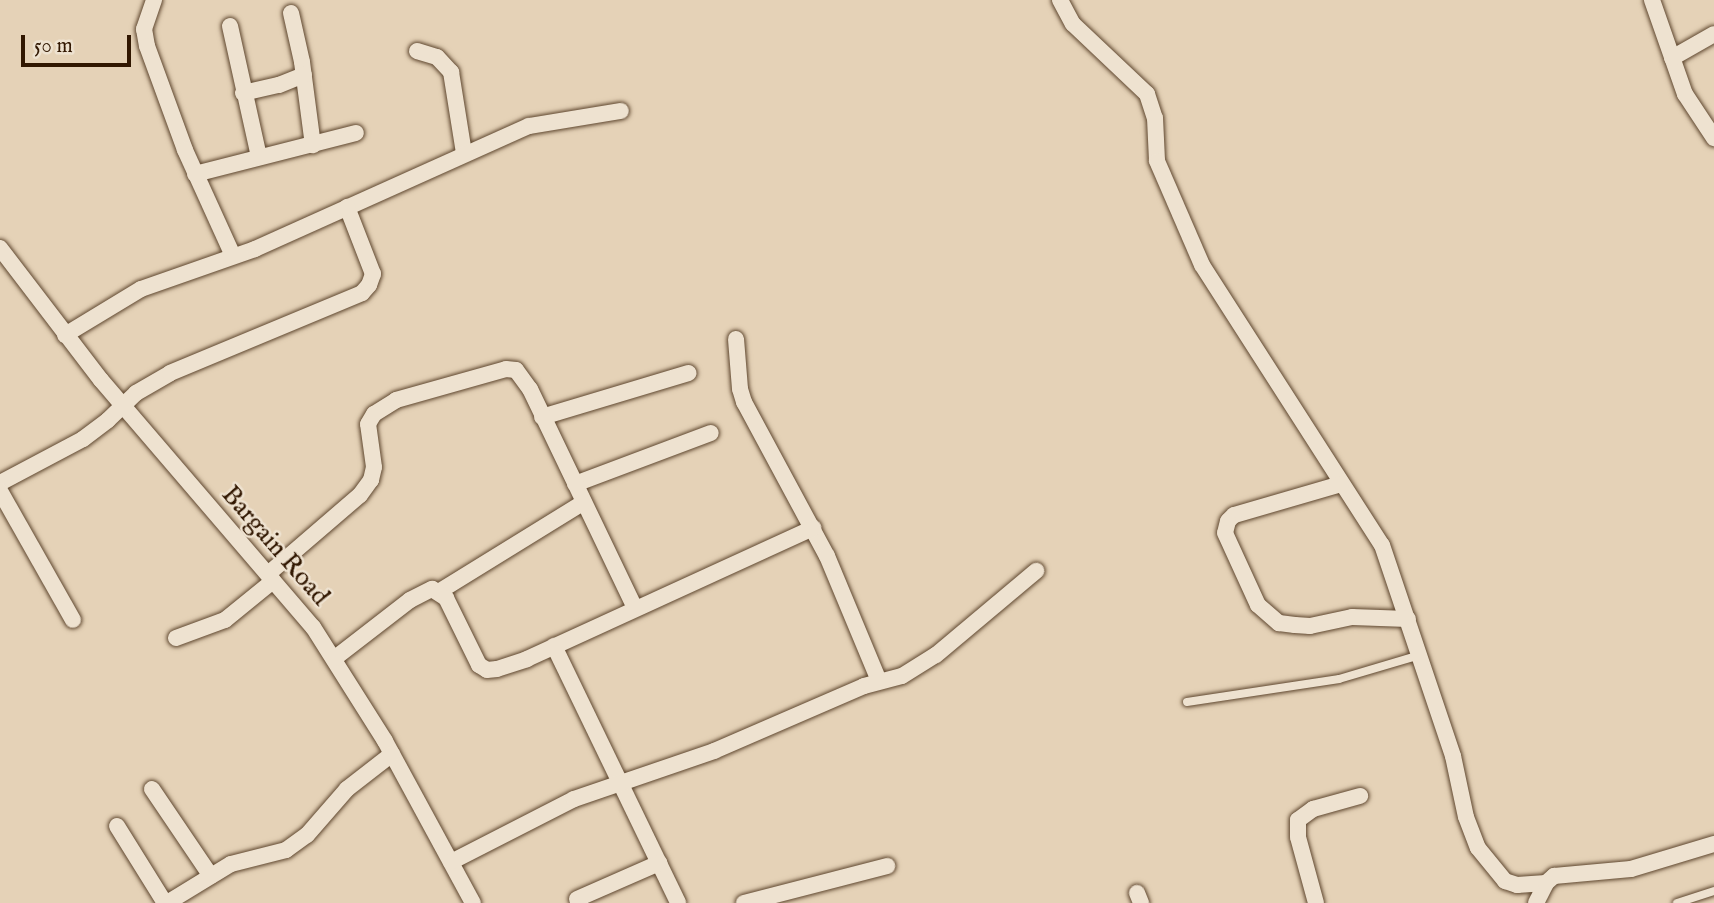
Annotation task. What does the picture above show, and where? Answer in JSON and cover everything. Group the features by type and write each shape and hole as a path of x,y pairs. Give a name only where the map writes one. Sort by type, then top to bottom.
{"street":[{"path":"154,0 144,29 147,47 195,174 233,256"},
{"path":"1060,0 1073,24 1147,94 1154,118 1157,161 1192,245 1211,281 1382,545 1456,764 1466,817 1478,848 1505,881 1517,885 1546,883"},
{"path":"1651,0 1685,94 1714,138"},
{"path":"291,13 304,75 313,145"},
{"path":"230,26 243,93 260,157"},
{"path":"1671,58 1714,34"},
{"path":"417,51 437,57 451,72 464,153"},
{"path":"243,93 279,85 304,75"},
{"path":"65,335 141,289 233,256 529,126 621,111"},
{"path":"195,174 356,133"},
{"path":"0,483 83,439 124,407 136,393 170,373 362,293 373,274 347,207"},
{"name":"Bargain Road","path":"0,248 65,335 271,578 335,658 392,754 473,903"},
{"path":"736,339 740,388 744,402 813,528 879,681"},
{"path":"176,638 225,620 360,495 371,480 374,467 368,424 384,405 506,369 516,370 524,377 635,608"},
{"path":"542,417 689,373"},
{"path":"575,484 711,433"},
{"path":"1341,484 1234,515 1228,522 1224,533 1258,605 1279,623 1295,625 1310,626 1352,617 1408,619"},
{"path":"0,491 73,621"},
{"path":"335,658 422,592 440,591 584,502"},
{"path":"440,591 453,611 472,656 487,670 510,665 554,646 813,528"},
{"path":"451,862 560,805 714,751 879,681 902,676 936,655 1036,571"},
{"path":"554,646 678,903"},
{"path":"117,826 166,903 240,860 275,856 298,842 347,789 392,754"},
{"path":"152,789 211,876"},
{"path":"1316,903 1297,828 1298,820 1313,809 1360,796"},
{"path":"1536,903 1546,883 1554,876 1631,869 1714,844"},
{"path":"577,900 659,863"},
{"path":"744,903 887,866"}],"lane":[{"path":"1187,702 1339,678 1420,656"},
{"path":"1677,903 1714,891"}]}
